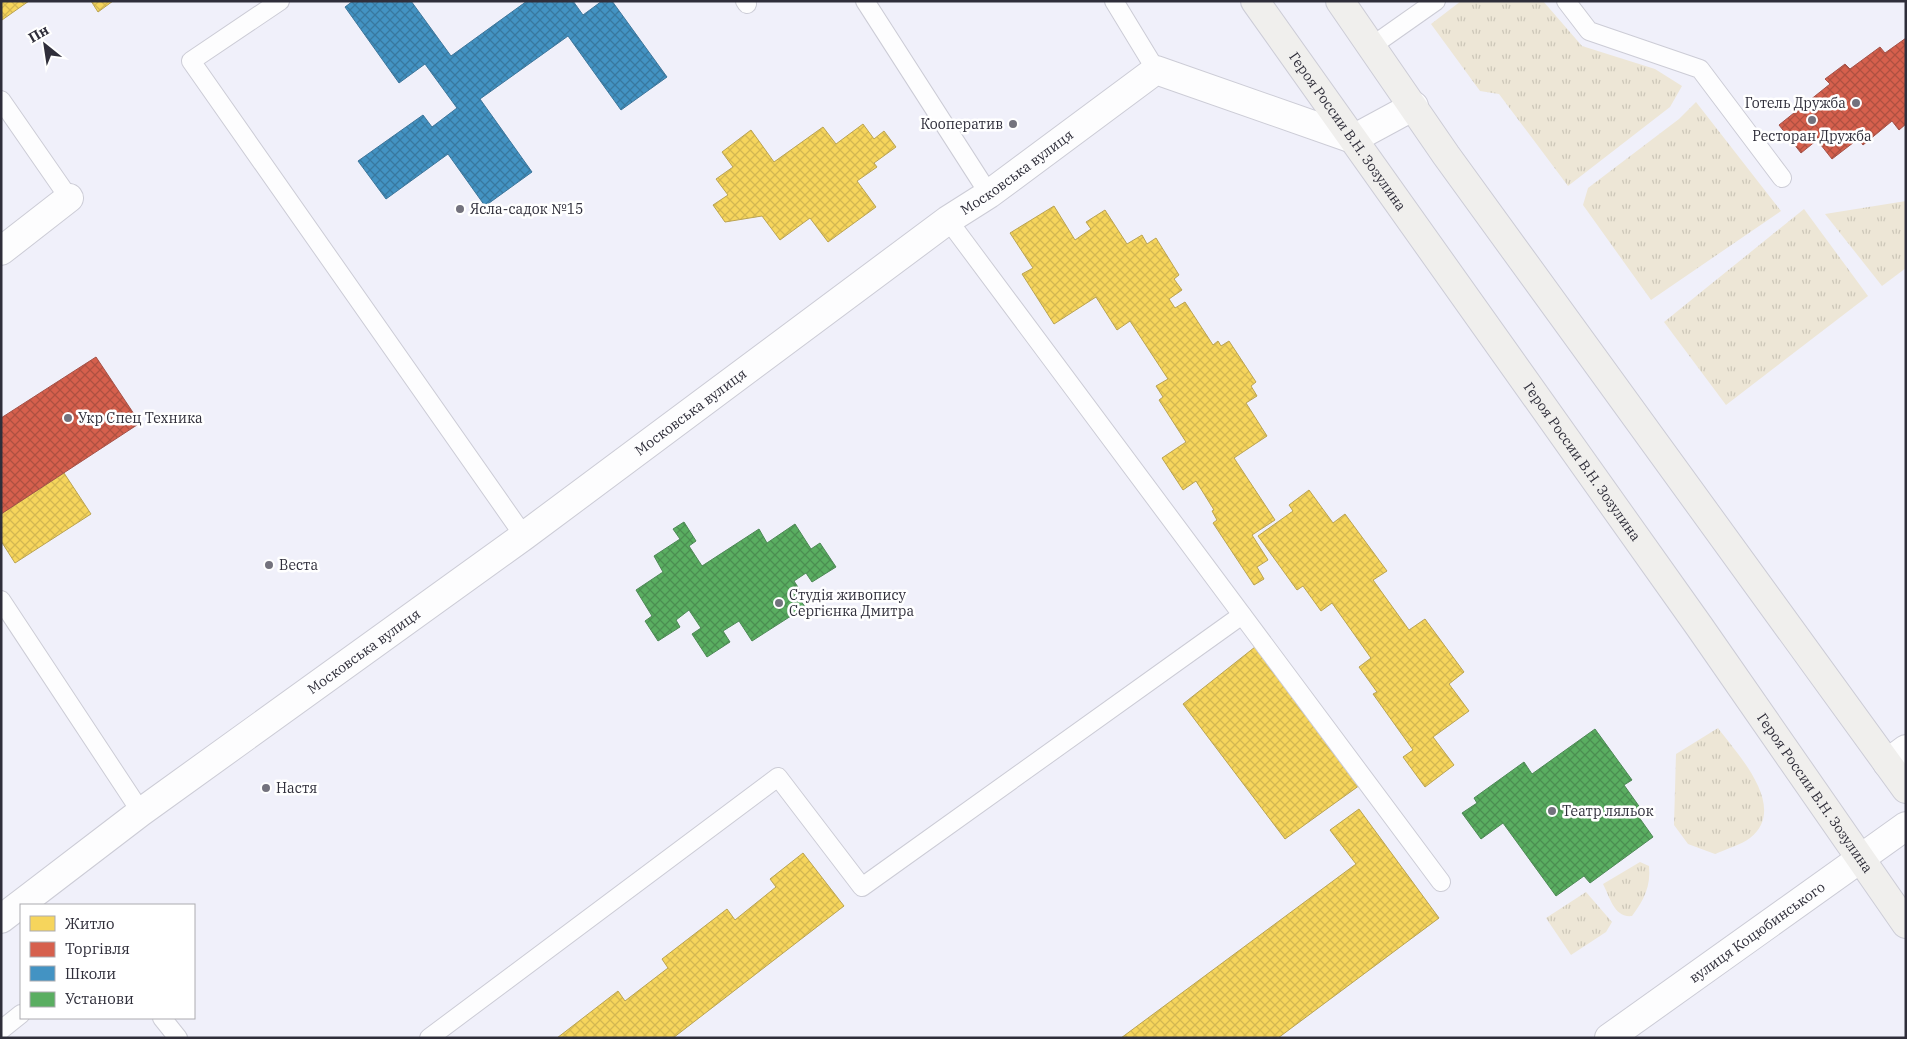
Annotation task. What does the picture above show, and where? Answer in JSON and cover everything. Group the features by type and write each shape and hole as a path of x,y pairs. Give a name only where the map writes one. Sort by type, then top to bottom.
{"main road":[{"name":"Героя России В.Н. Зозулина","path":"1255,1 1699,626 1906,924"},
{"path":"1340,1 1452,163 1896,756 1906,789"}],"street":[{"name":"Московська вулиця","path":"21,904 141,812 524,536 948,220 989,194 1156,70"},
{"path":"1156,70 1353,140 1414,106"},
{"path":"1,251 69,198"},
{"name":"вулиця Коцюбинського","path":"1609,1038 1906,826"},
{"name":"Московська вулиця","path":"1,919 20,904"}],"lane":[{"path":"280,1 191,61 524,536"},
{"path":"864,1 989,194"},
{"path":"1114,1 1156,70"},
{"path":"1372,46 1436,1"},
{"path":"1566,1 1589,32 1700,70 1782,178"},
{"path":"1,100 69,198"},
{"path":"948,220 1441,882"},
{"path":"1,600 141,812"},
{"path":"429,1038 778,777 862,887 1242,615"},
{"path":"1,1030 20,1015"},
{"path":"163,1019 178,1038"}],"green space":[{"path":"1461,1 1543,1 1582,46 1655,69 1682,86 1670,107 1568,186 1499,94 1480,91 1431,24"},
{"path":"1696,102 1781,211 1651,300 1583,205 1588,188 1679,119"},
{"path":"1906,201 1906,268 1882,286 1825,214"},
{"path":"1804,209 1868,296 1726,405 1664,322"},
{"path":"1718,728 1756,781 1762,796 1764,811 1761,825 1750,838 1715,854 1688,844 1674,825 1676,754"},
{"path":"1640,862 1649,866 1648,886 1632,916 1626,916 1613,906 1603,884"},
{"path":"1586,892 1612,922 1606,932 1571,955 1546,918"}],"building: Житло":[{"path":"1,1 29,1 2,20"},
{"path":"91,1 113,1 98,12"},
{"path":"863,124 874,139 884,131 896,147 874,163 877,167 857,181 876,207 828,242 810,218 780,240 762,216 725,222 713,205 728,195 716,179 733,167 722,152 751,130 774,162 823,127 836,144"},
{"path":"1054,206 1075,240 1091,229 1086,222 1105,210 1127,244 1142,235 1147,244 1156,238 1179,275 1174,279 1182,290 1169,299 1175,308 1185,302 1213,345 1218,341 1221,346 1229,341 1256,382 1251,386 1257,396 1246,403 1267,436 1234,458 1275,520 1252,535 1268,560 1257,567 1264,579 1254,585 1213,523 1217,520 1212,511 1214,510 1196,481 1183,490 1162,458 1186,442 1159,400 1163,397 1156,386 1168,379 1130,321 1117,330 1096,297 1054,324 1022,274 1033,268 1010,233"},
{"path":"64,473 91,514 15,563 1,541 1,514"},
{"path":"1309,490 1333,523 1345,514 1387,571 1373,580 1409,630 1425,619 1464,672 1449,684 1469,711 1433,737 1454,765 1425,787 1403,757 1413,750 1373,694 1377,692 1359,667 1371,658 1332,603 1321,611 1303,586 1297,590 1258,536 1293,511 1289,505"},
{"path":"1255,647 1360,785 1285,839 1183,704"},
{"path":"1359,809 1439,918 1278,1038 1121,1038 1356,864 1330,830"},
{"path":"803,853 844,906 673,1038 557,1038 618,991 625,1001 668,968 662,959 727,909 735,920 776,887 770,879"}],"building: Торгівля":[{"name":"Готель Дружба","path":"1906,38 1906,124 1899,130 1892,121 1863,145 1858,139 1832,159 1817,140 1801,153 1779,125 1830,84 1825,79 1845,64 1850,69 1880,47 1885,53"},
{"path":"96,357 140,423 1,514 1,418"}],"building: Школи":[{"path":"353,1 411,1 451,56 527,1 573,1 583,15 602,1 612,1 667,77 621,110 568,36 480,99 532,172 485,206 448,154 386,199 358,161 423,115 432,127 457,108 425,64 399,83 345,7"}],"building: Установи":[{"path":"684,522 696,541 689,546 702,566 759,529 767,543 795,524 811,549 820,543 836,567 812,582 806,573 794,581 803,595 799,598 805,607 752,641 739,621 723,631 730,642 707,657 692,634 701,628 689,610 676,620 680,627 658,641 645,621 652,616 636,590 663,572 654,556 680,539 673,529"},
{"name":"Театр ляльок","path":"1595,729 1632,780 1624,785 1641,809 1636,813 1653,837 1590,883 1584,876 1556,896 1503,823 1481,839 1462,813 1477,803 1474,798 1524,762 1532,774"}],"place":[{"name":"Готель Дружба","path":"1856,103"},
{"name":"Ресторан Дружба","path":"1812,120"},
{"name":"Кооператив","path":"1013,124"},
{"name":"Ясла-садок №15","path":"460,209"},
{"name":"Укр Спец Техника","path":"68,418"},
{"name":"Веста","path":"269,565"},
{"name":"Студія живопису Сергієнка Дмитра","path":"779,603"},
{"name":"Настя","path":"266,788"},
{"name":"Театр ляльок","path":"1552,811"}]}
